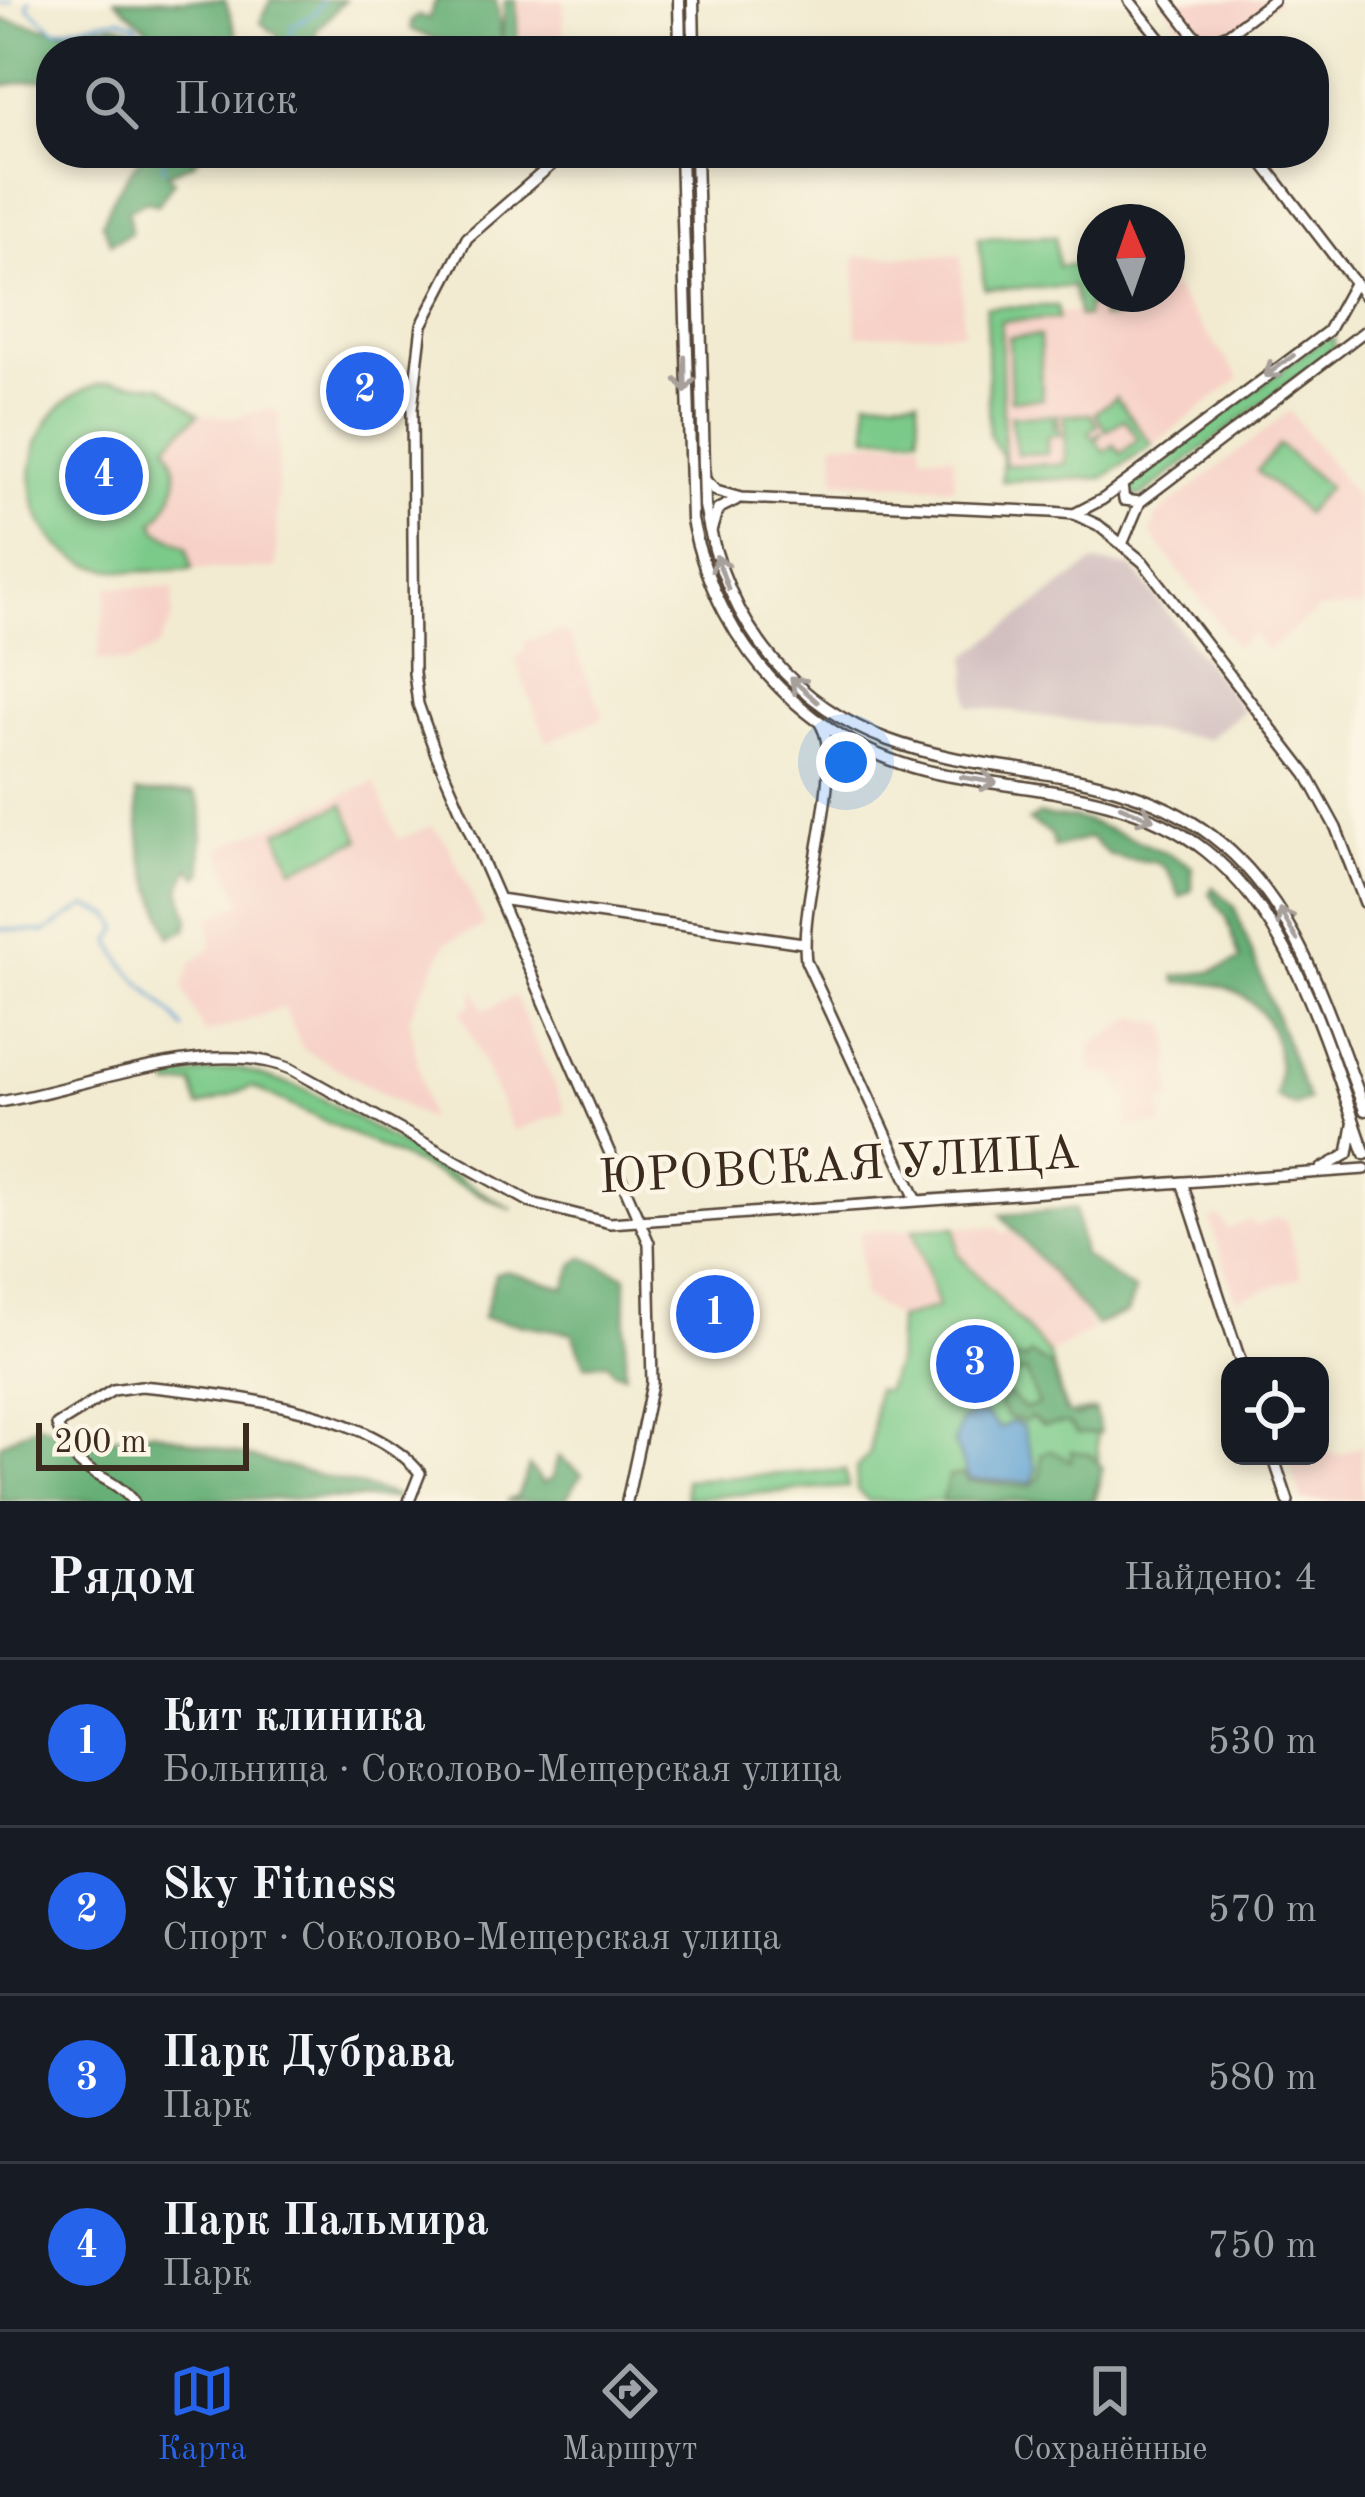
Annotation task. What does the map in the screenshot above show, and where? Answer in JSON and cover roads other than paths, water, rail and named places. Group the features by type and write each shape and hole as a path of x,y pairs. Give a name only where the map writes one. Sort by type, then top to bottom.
{"main road":[{"path":"679,0 685,36"},
{"path":"691,36 693,0"},
{"path":"681,168 686,444 696,542 714,595 736,637 788,698 856,745 917,768 1090,799 1145,816 1204,849 1256,901 1297,974 1365,1154"},
{"path":"696,168 703,478 710,537 736,606 790,678 849,724 922,753 1092,783 1156,803 1215,838 1270,895 1310,969 1365,1110"}],"street":[{"path":"1130,0 1158,36"},
{"path":"1166,0 1196,36"},
{"path":"1223,36 1273,0"},
{"path":"546,168 486,217 460,248 428,308 413,380 418,704 642,1221 653,1265 652,1384 627,1501"},
{"path":"1267,168 1365,296"},
{"path":"1074,514 1122,485 1328,331 1355,282"},
{"path":"1328,331 1339,336 1342,348"},
{"path":"1123,542 1140,502 1365,331"},
{"path":"703,478 716,491 741,498 1074,514 1123,542 1307,775 1342,840 1365,903"},
{"path":"1122,485 1124,500 1140,502"},
{"path":"710,537 718,509 741,498"},
{"path":"820,724 829,759 803,943 806,961 917,1201"},
{"path":"829,759 836,748 856,745"},
{"path":"917,768 926,762 922,753"},
{"path":"1090,799 1082,789 1092,783"},
{"path":"499,899 803,943"},
{"path":"1297,974 1306,979 1310,969"},
{"name":"ЮРОВСКАЯ УЛИЦА","path":"0,1102 205,1059 262,1059 291,1069 532,1203 592,1221 1365,1168"},
{"path":"1310,1173 1348,1154 1353,1121"},
{"path":"1182,1182 1239,1357"},
{"path":"134,1501 119,1487 90,1475 57,1425 113,1390 141,1386 348,1425 414,1466 419,1483 409,1501"},
{"path":"1276,1465 1288,1501"}],"water":[{"path":"972,1414 986,1415 999,1428 1013,1422 1023,1427 1036,1469 1032,1483 969,1479 954,1443 961,1421"}],"waterway":[{"path":"0,4 12,0"},
{"path":"30,0 27,7 55,30 119,18 136,24 142,36"},
{"path":"291,36 292,26 314,14 323,0"},
{"path":"0,929 45,932 86,906 112,916 119,928 111,941 118,955 184,1029"}],"place":[{"name":"Sky Fitness","path":"365,391"},
{"name":"Парк Пальмира","path":"104,476"},
{"name":"Кит клиника","path":"715,1314"},
{"name":"Парк Дубрава","path":"975,1364"}]}
